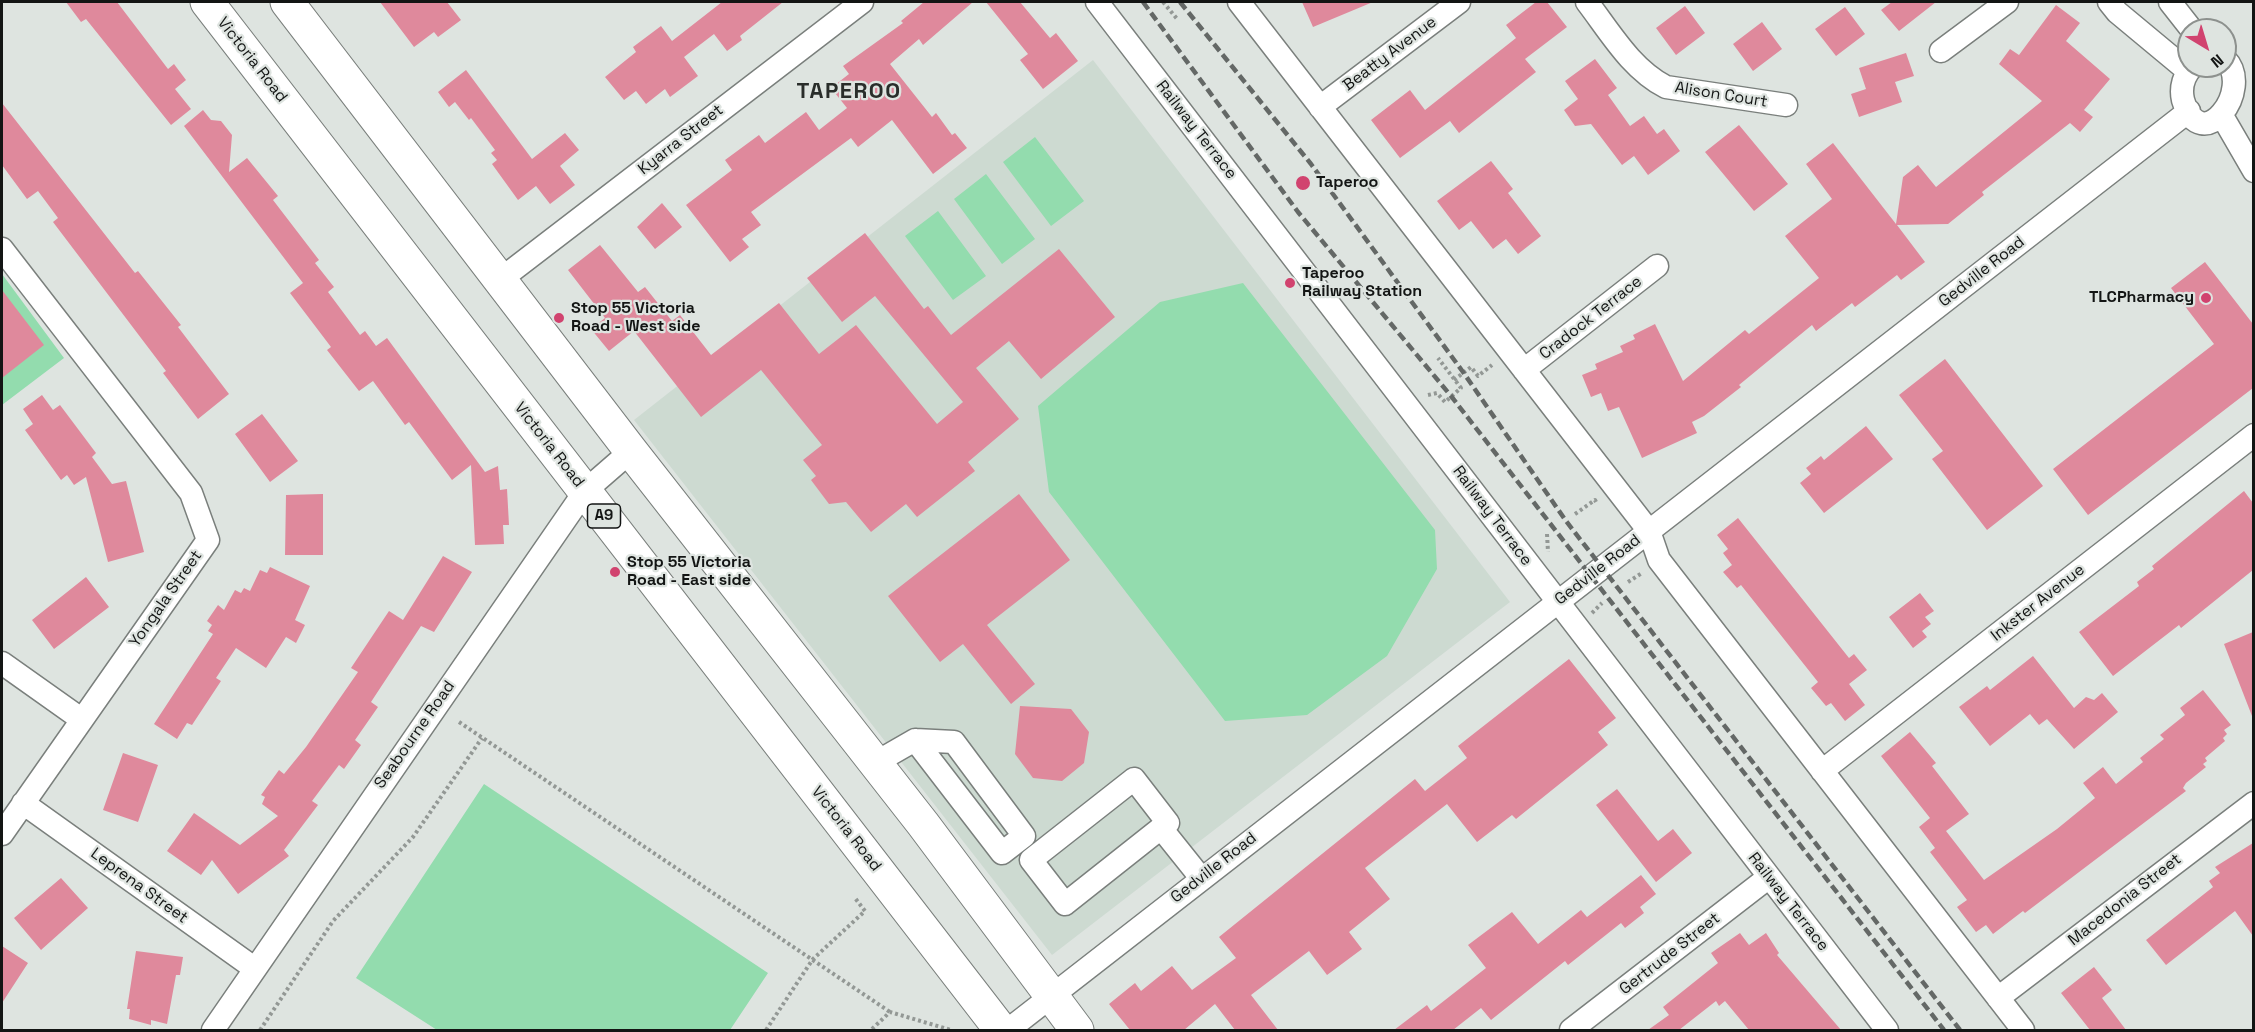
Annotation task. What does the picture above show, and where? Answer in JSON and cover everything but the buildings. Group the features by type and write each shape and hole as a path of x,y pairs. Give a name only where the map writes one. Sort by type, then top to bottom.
{"highway":[{"name":"Victoria Road","path":"207,2 1001,1030"},
{"path":"299,6 631,451 875,763 1077,1030"}],"street":[{"name":"Kyarra Street","path":"501,279 862,2"},
{"name":"Railway Terrace","path":"1097,2 1887,1030"},
{"path":"1239,2 1649,531 1659,560 2023,1030"},
{"name":"Beatty Avenue","path":"1320,107 1459,2"},
{"name":"Alison Court","path":"1587,2 1634,63 1649,78 1666,87 1786,105"},
{"path":"1941,51 2007,2"},
{"path":"2109,2 2117,12 2177,58"},
{"path":"2170,2 2183,18"},
{"path":"2186,78 2182,90 2190,111 2206,122 2225,122 2234,117 2248,100 2247,82 2240,64"},
{"name":"Gedville Road","path":"1008,1030 2190,111"},
{"path":"2225,122 2253,171"},
{"name":"Yongala Street","path":"2,249 191,494 208,540 2,834"},
{"name":"Cradock Terrace","path":"1524,369 1657,266"},
{"name":"Inkster Avenue","path":"1822,771 2253,435"},
{"name":"Seabourne Road","path":"213,1030 585,490 631,451"},
{"path":"2,663 81,719"},
{"path":"875,763 915,740 954,742 1024,836 1002,853 915,740"},
{"path":"1134,779 1168,823 1161,828 1065,904 1031,860 1134,779"},
{"name":"Leprena Street","path":"24,803 254,968"},
{"name":"Macedonia Street","path":"1998,998 2253,803"},
{"path":"1161,828 1201,878"},
{"name":"Gertrude Street","path":"1571,1030 1768,877"}],"path":[{"path":"1163,2 1178,20"},
{"path":"1454,380 1471,367 1478,376 1493,366 1483,353 1501,339"},
{"path":"1407,404 1422,396 1437,393 1445,402 1461,388 1438,358"},
{"path":"1575,514 1595,500 1600,507"},
{"path":"459,722 890,1012 951,1030"},
{"path":"260,1030 333,921 413,837 482,738"},
{"path":"766,1030 813,959 865,912 855,898"},
{"path":"872,1029 890,1012"}],"shaded area":[{"path":"1093,60 1510,602 1052,955 634,420"}],"green space":[{"path":"1035,137 1084,201 1051,226 1003,162"},
{"path":"986,174 1035,239 1002,264 954,199"},
{"path":"938,211 986,276 953,300 905,236"},
{"path":"2,274 64,358 2,405"},
{"path":"1243,283 1435,530 1437,569 1387,656 1307,715 1225,721 1049,492 1038,406 1160,302"},
{"path":"484,784 768,973 730,1030 437,1030 356,978"}],"railway":[{"path":"1143,2 1298,212 1451,396 1944,1030"},
{"path":"1180,2 1311,164 1463,372 1566,521 1960,1030"}],"place":[{"name":"Taperoo","path":"1303,183"},
{"name":"Taperoo Railway Station","path":"1290,283"},
{"name":"TLCPharmacy","path":"2206,298"},
{"name":"Stop 55 Victoria Road - West side","path":"559,318"},
{"name":"Stop 55 Victoria Road - East side","path":"615,572"}],"district":[{"name":"TAPEROO","path":"849,92"}]}
